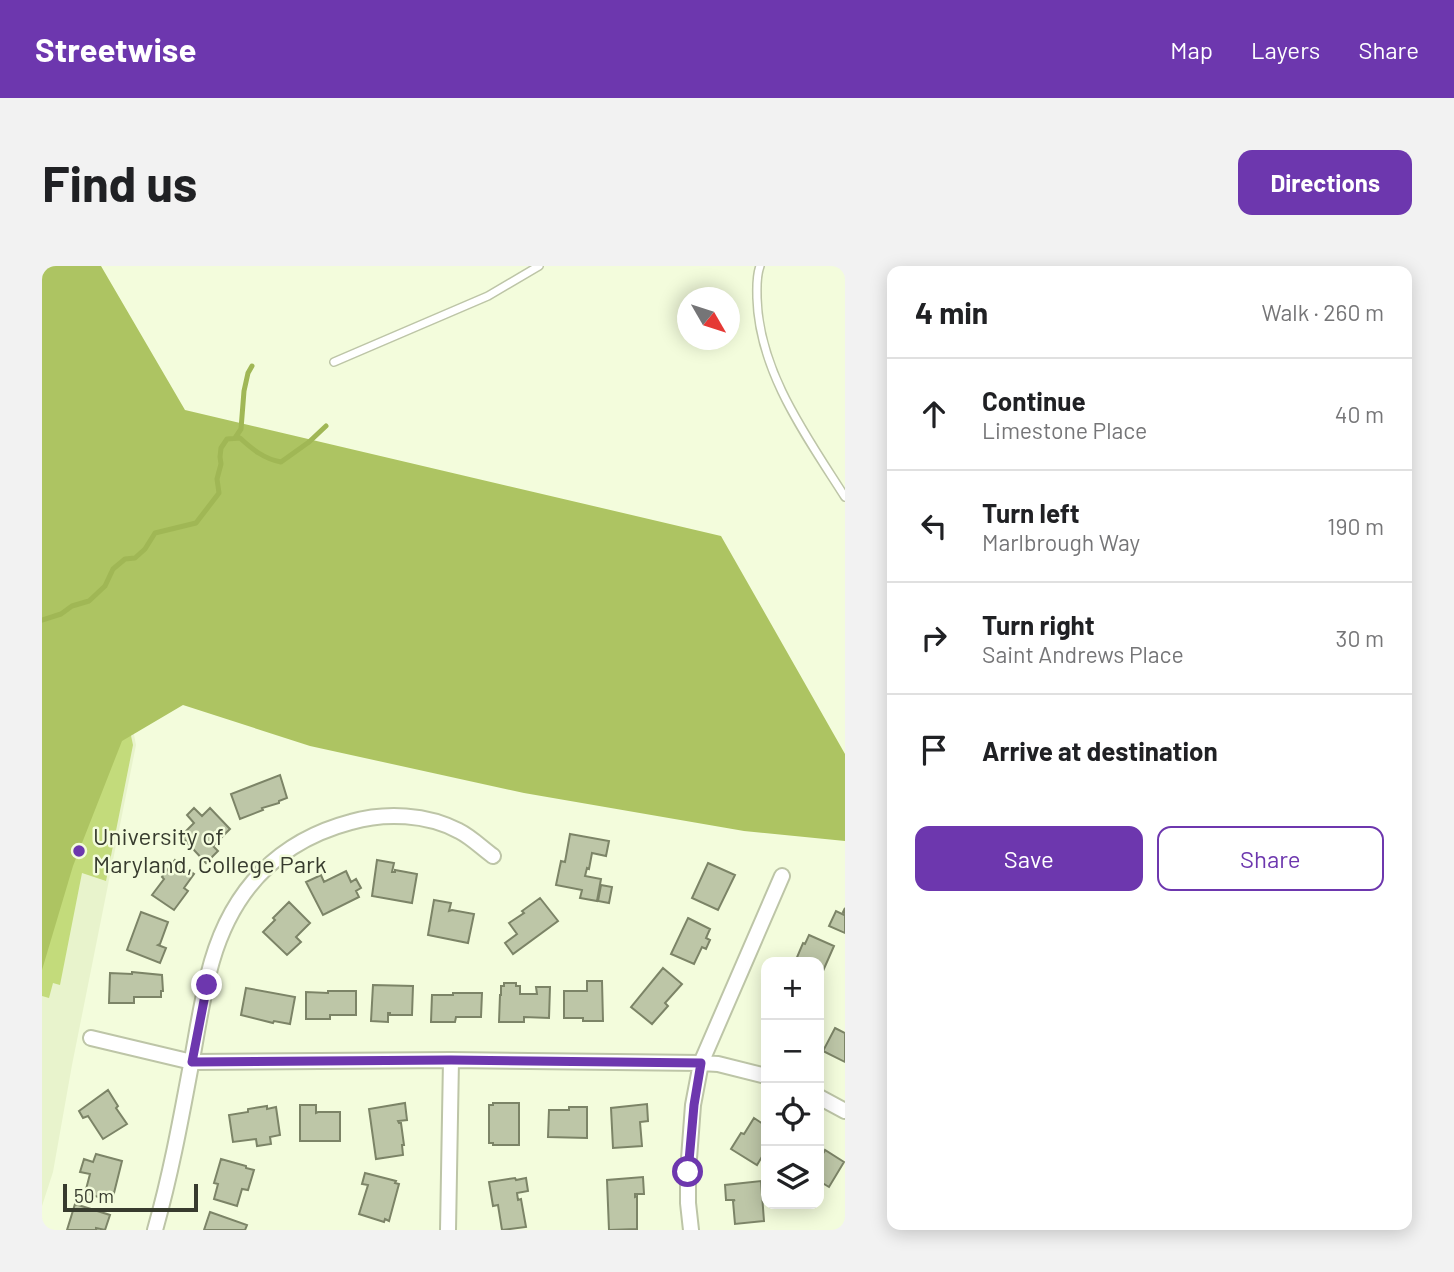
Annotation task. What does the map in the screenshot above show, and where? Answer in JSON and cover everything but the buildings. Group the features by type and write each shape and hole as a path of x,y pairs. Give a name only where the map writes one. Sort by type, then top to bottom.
{"street":[{"path":"155,1230 177,1144 212,961 235,908 260,873 296,844 330,827 356,820 408,816 443,823 461,832 493,856"},
{"path":"691,1230 688,1172 701,1063 782,876"},
{"path":"91,1038 192,1062 451,1060 701,1063 761,1074"},
{"path":"447,1230 451,1060"},
{"path":"824,1100 845,1111"}],"lane":[{"path":"334,362 488,296 539,266"},
{"path":"760,266 756,276 757,318 767,355 804,432 845,497"}],"shaded area":[{"name":"University of Maryland, College Park","path":"42,423 103,575 136,745 53,1172 42,1206"}],"green space":[{"path":"42,266 101,266 185,410 721,536 845,754 845,841 744,831 524,793 310,746 183,705 122,741 73,866 42,970"},
{"name":"University of Maryland, College Park","path":"42,449 97,574 133,745 106,881 82,873 60,985 53,983 49,998 42,996"}],"waterway":[{"path":"235,438 241,429 244,391 252,366"},
{"path":"42,620 89,601 105,586 113,569 125,559 135,558 145,549 155,533 196,523 219,493 217,479 221,448 227,439 240,438 264,456 281,462 326,426"}],"place":[{"name":"University of Maryland, College Park","path":"79,851"}],"route":[{"path":"207,985 192,1062 451,1060 701,1063 688,1172"}]}
